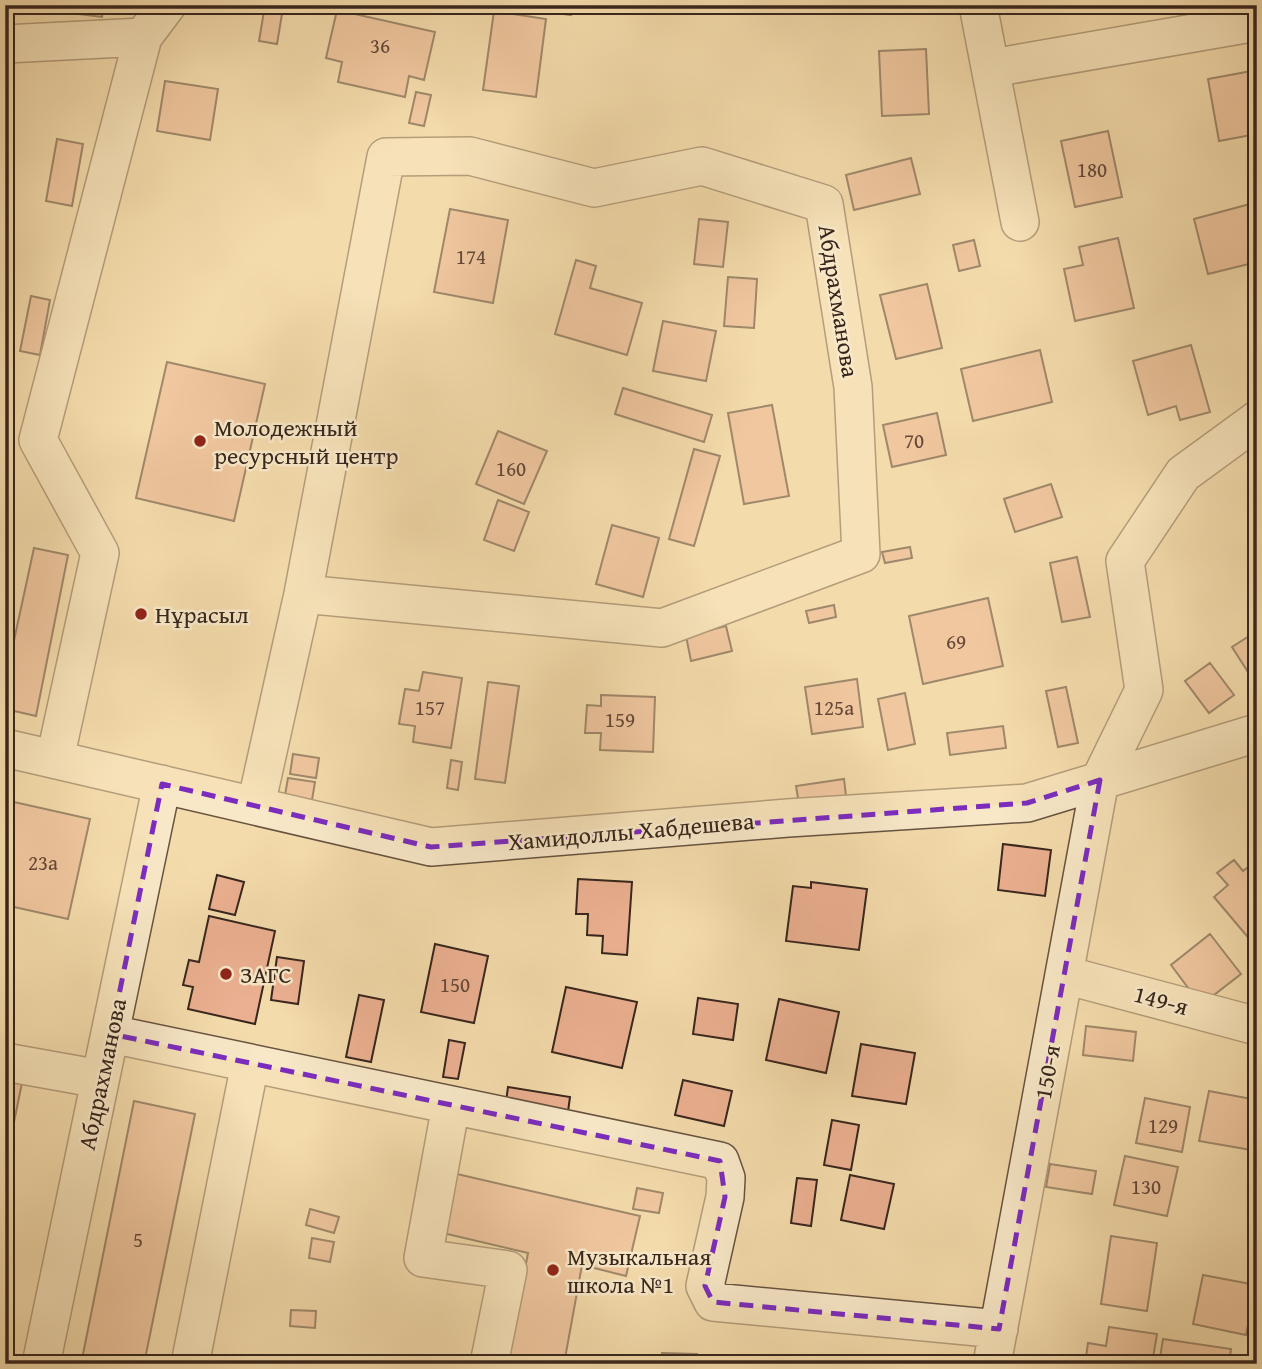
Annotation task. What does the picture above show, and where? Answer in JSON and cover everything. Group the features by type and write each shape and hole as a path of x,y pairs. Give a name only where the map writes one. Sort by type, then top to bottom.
{"street":[{"path":"55,759 100,553 38,440 144,37 167,5"},
{"path":"978,5 1020,222"},
{"path":"992,68 1257,22"},
{"path":"5,44 144,37"},
{"name":"Абдрахманова","path":"256,805 303,594 386,157 470,156 594,188 702,166 824,204 853,387 861,554 662,628 303,594"},
{"name":"150-я","path":"992,1364 1100,780 1144,690 1125,561 1184,474 1257,420"},
{"name":"Хамидоллы Хабдешева","path":"5,748 431,847 788,818 1027,803 1257,733"},
{"name":"Абдрахманова","path":"41,1364 162,784"},
{"name":"149-я","path":"1065,975 1257,1026"},
{"path":"111,1034 720,1161 726,1178 725,1197 705,1286 713,1302 999,1329"},
{"path":"5,1062 100,1079"},
{"path":"191,1364 250,1064"},
{"path":"451,1105 423,1258 508,1270 489,1364"}],"highlighted area":[{"path":"1100,780 999,1329 713,1302 705,1286 725,1197 720,1161 111,1034 162,784 431,847 1027,803"}],"building":[{"path":"53,5 103,5 102,17 52,11"},
{"path":"535,5 572,5 571,15 534,10"},
{"path":"337,10 435,32 424,80 409,76 405,97 338,82 342,62 326,58"},
{"path":"264,11 282,14 277,44 259,41"},
{"path":"494,11 546,19 536,97 483,90"},
{"path":"926,49 929,114 882,116 879,51"},
{"path":"1257,70 1257,134 1219,141 1208,79"},
{"path":"165,81 218,89 210,140 157,131"},
{"path":"416,92 431,95 424,126 409,123"},
{"path":"1108,131 1122,197 1075,207 1061,141"},
{"path":"57,139 83,144 72,206 46,201"},
{"path":"911,158 920,194 854,210 846,175"},
{"path":"1250,204 1257,229 1257,262 1208,274 1194,219"},
{"path":"450,209 508,220 493,303 434,292"},
{"path":"699,219 728,222 723,267 694,264"},
{"path":"1118,238 1134,308 1075,321 1064,269 1083,265 1079,247"},
{"path":"974,240 980,266 959,271 953,245"},
{"path":"576,260 596,266 590,288 642,303 627,355 555,334"},
{"path":"728,277 757,279 754,328 724,326"},
{"path":"927,284 942,348 896,359 880,295"},
{"path":"31,296 50,300 40,355 20,351"},
{"path":"663,321 716,331 706,381 653,371"},
{"path":"1191,345 1210,412 1180,420 1176,406 1148,415 1133,361"},
{"path":"1040,350 1052,402 973,421 961,369"},
{"name":"Молодежный ресурсный центр","path":"167,362 265,384 234,521 136,498"},
{"path":"623,388 712,415 704,442 615,414"},
{"path":"772,405 789,496 744,504 728,413"},
{"path":"937,413 946,455 892,467 883,425"},
{"path":"498,431 547,451 524,504 476,484"},
{"path":"694,449 720,456 694,546 669,539"},
{"path":"1051,484 1062,517 1015,532 1004,499"},
{"path":"498,500 529,512 514,551 484,540"},
{"path":"612,525 659,538 643,597 596,584"},
{"path":"910,547 912,558 885,563 882,552"},
{"path":"34,548 68,555 36,716 5,709 5,682"},
{"path":"1077,557 1090,617 1062,622 1050,563"},
{"path":"988,598 1003,666 923,684 909,616"},
{"path":"834,605 836,617 809,623 806,611"},
{"path":"726,626 732,651 691,661 686,636"},
{"path":"1257,631 1257,686 1232,647"},
{"path":"1210,663 1234,695 1209,713 1185,681"},
{"path":"423,672 462,678 451,748 413,742 415,726 399,724 405,689 419,691"},
{"path":"857,679 863,727 812,734 805,687"},
{"path":"488,682 519,686 505,783 475,779"},
{"path":"1066,687 1078,743 1058,747 1046,691"},
{"path":"905,693 915,744 888,750 878,699"},
{"path":"601,695 655,697 653,752 600,750 601,733 585,733 587,705 601,706"},
{"path":"1003,726 1006,748 950,755 947,733"},
{"path":"293,754 319,758 316,778 290,774"},
{"path":"451,760 462,762 458,790 447,788"},
{"path":"288,778 315,782 312,800 285,795"},
{"path":"844,779 846,796 799,804 796,786"},
{"path":"5,800 90,819 68,919 5,905"},
{"path":"1003,844 1051,850 1045,896 998,890"},
{"path":"1234,860 1243,871 1257,860 1257,948 1214,897 1228,885 1217,873"},
{"path":"217,875 244,882 235,915 209,909"},
{"path":"578,879 632,882 627,955 602,953 603,936 587,935 588,914 576,914"},
{"path":"811,882 867,889 859,950 786,941 793,886 811,888"},
{"name":"ЗАГС","path":"209,916 275,931 255,1024 188,1009 193,987 183,985 189,960 199,962"},
{"path":"1210,934 1241,974 1201,1005 1171,965"},
{"path":"435,944 488,956 474,1023 421,1012"},
{"path":"277,957 304,961 298,1004 271,1000"},
{"path":"5,976 14,978 5,1022"},
{"path":"566,987 637,1002 622,1068 552,1052"},
{"path":"359,995 384,1000 371,1062 346,1057"},
{"path":"698,998 738,1004 733,1040 693,1034"},
{"path":"779,999 839,1012 826,1073 766,1060"},
{"path":"1086,1026 1136,1032 1133,1061 1083,1055"},
{"path":"449,1040 465,1043 458,1079 443,1077"},
{"path":"861,1044 915,1053 906,1104 852,1096"},
{"path":"5,1069 24,1073 5,1166"},
{"path":"683,1080 732,1091 724,1126 675,1115"},
{"path":"508,1087 570,1097 567,1119 505,1109"},
{"path":"1209,1091 1257,1100 1257,1151 1199,1141"},
{"path":"1145,1098 1190,1107 1182,1152 1136,1143"},
{"path":"134,1101 195,1114 144,1364 81,1364"},
{"path":"832,1120 859,1125 851,1170 824,1165"},
{"path":"1125,1156 1178,1167 1167,1216 1114,1205"},
{"path":"1050,1164 1096,1171 1092,1194 1046,1187"},
{"name":"Музыкальная школа №1","path":"457,1174 640,1216 626,1276 582,1265 564,1364 507,1364 528,1253 443,1233"},
{"path":"850,1175 894,1184 884,1229 841,1220"},
{"path":"797,1178 817,1180 811,1226 791,1223"},
{"path":"637,1188 663,1193 659,1213 633,1209"},
{"path":"310,1209 339,1217 334,1233 306,1225"},
{"path":"1111,1236 1157,1243 1147,1311 1101,1304"},
{"path":"312,1238 334,1242 330,1262 309,1258"},
{"path":"1203,1275 1256,1285 1246,1335 1193,1324"},
{"path":"291,1310 316,1311 315,1328 290,1326"},
{"path":"1109,1327 1157,1334 1152,1364 1085,1364 1088,1343 1106,1346"},
{"path":"1163,1339 1231,1349 1229,1364 1159,1364"},
{"path":"662,1353 697,1354 697,1364 662,1364"}],"place":[{"name":"Молодежный ресурсный центр","path":"200,441"},
{"name":"Нұрасыл","path":"141,614"},
{"name":"ЗАГС","path":"226,974"},
{"name":"Музыкальная школа №1","path":"553,1270"}]}
